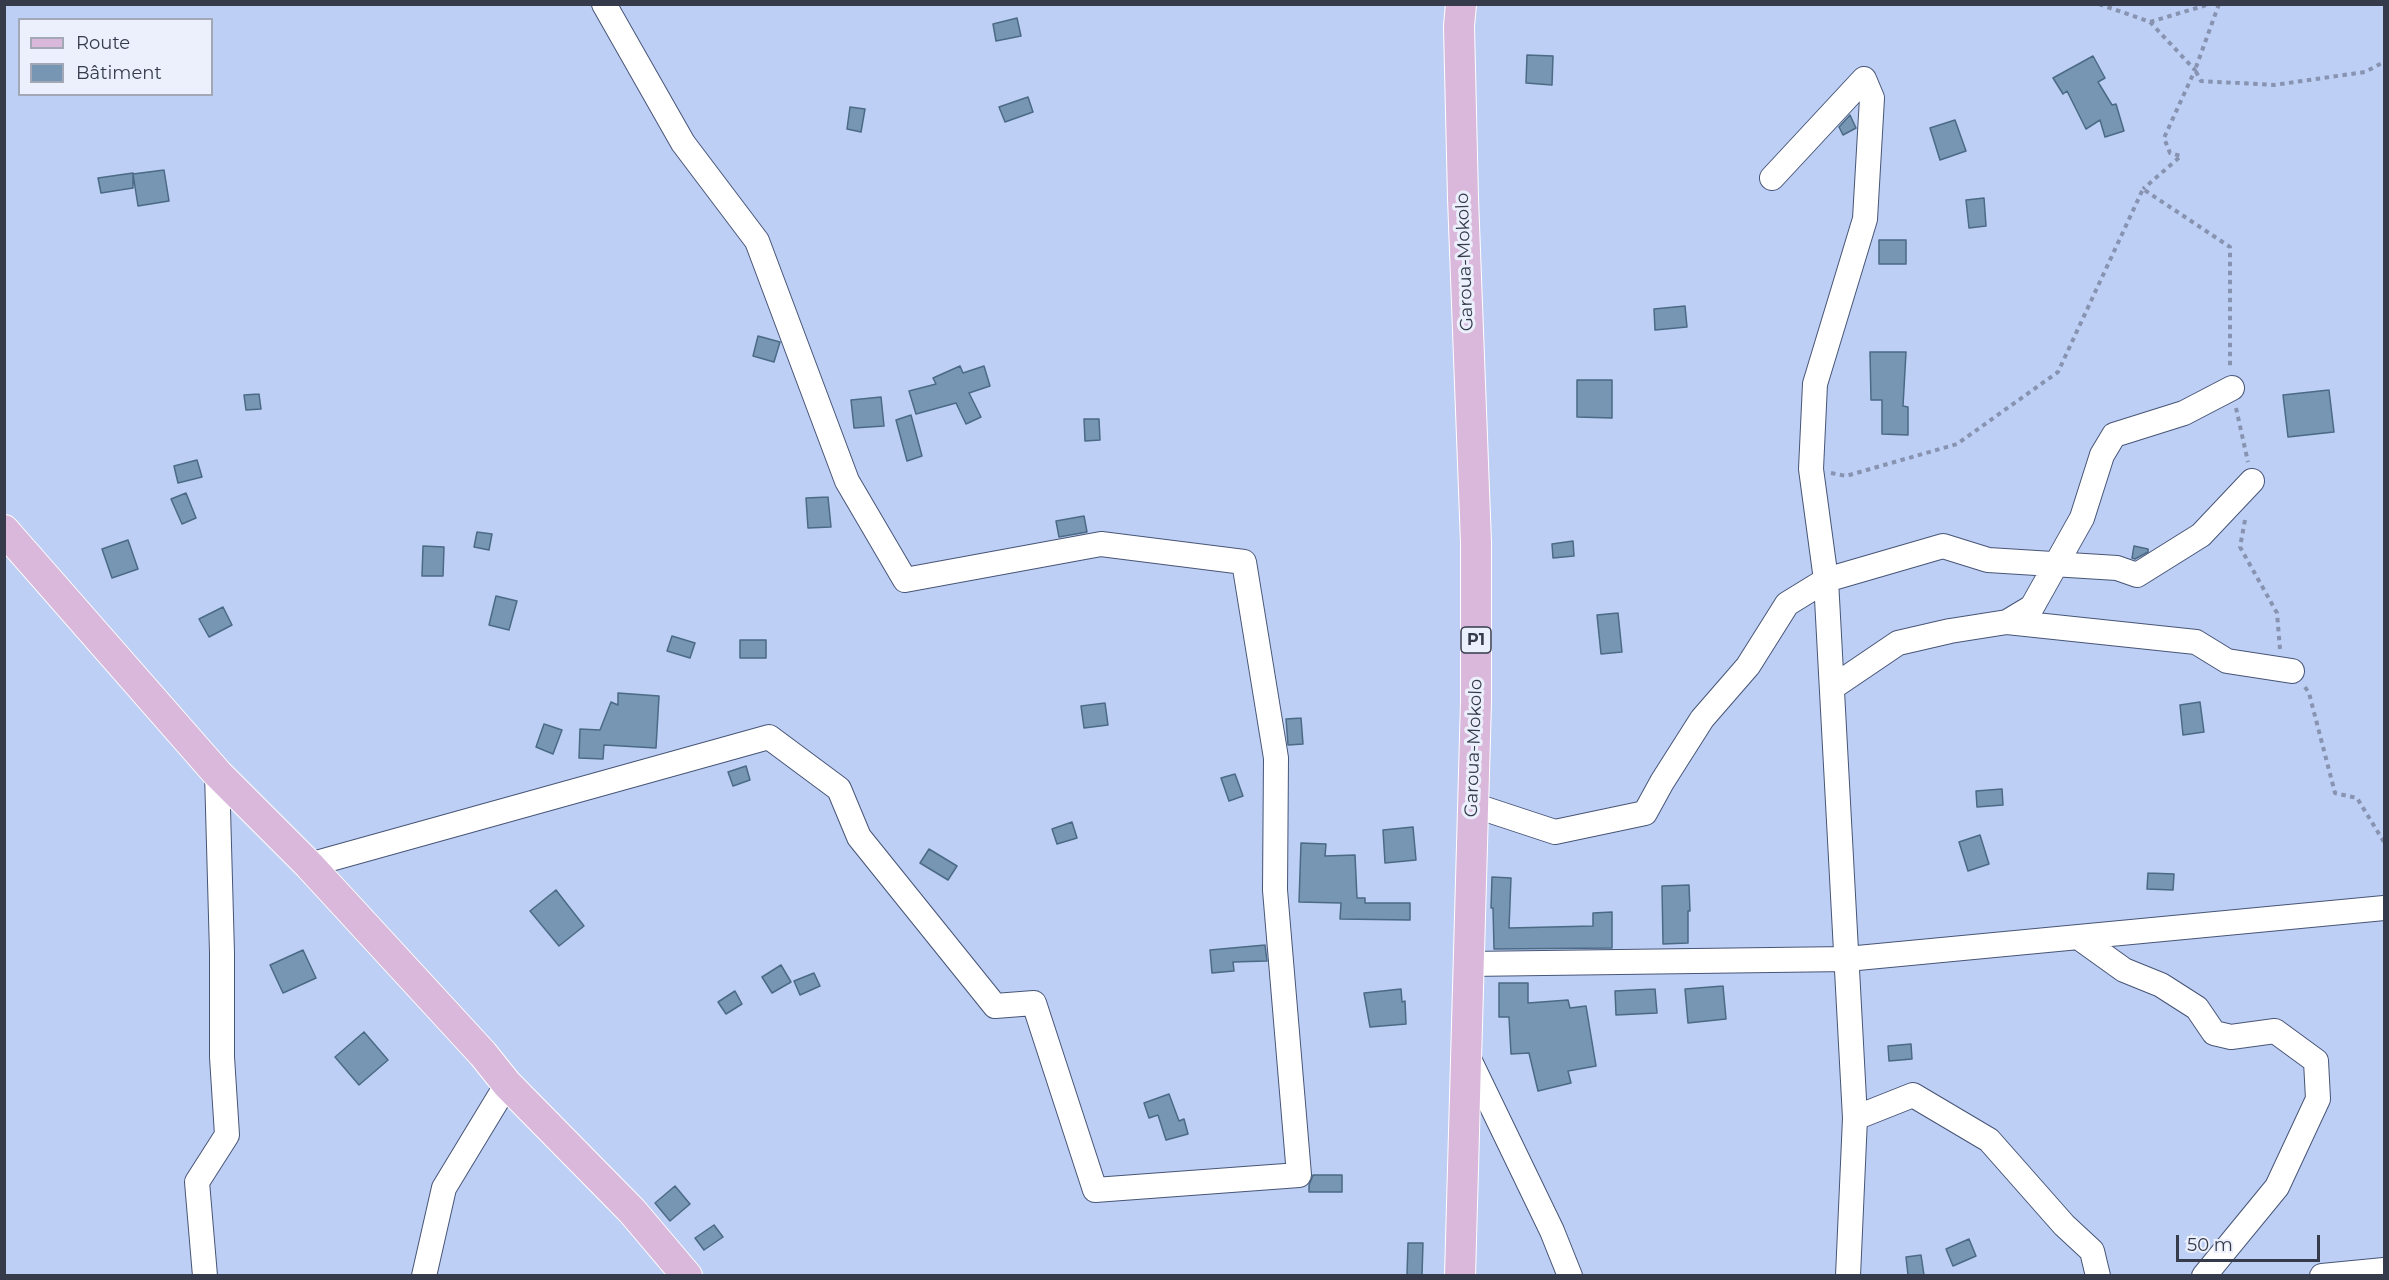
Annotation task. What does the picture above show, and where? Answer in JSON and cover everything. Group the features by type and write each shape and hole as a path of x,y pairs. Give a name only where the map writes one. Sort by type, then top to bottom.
{"main road":[{"name":"Garoua-Mokolo","path":"1460,1275 1476,701 1476,543 1464,210 1459,26 1461,4"},
{"path":"4,530 217,773 309,865 483,1054 507,1084 632,1211 687,1275"}],"street":[{"path":"309,865 769,737 839,789 859,837 995,1006 1034,1003 1095,1190 1299,1175 1275,890 1276,758 1244,562 1101,544 905,580 847,481 757,241 683,143 604,4"},
{"path":"1772,178 1864,79 1872,98 1865,219 1815,384 1811,470 1826,580 1855,1118 1848,1275"},
{"path":"2007,622 2032,607 2082,518 2102,455 2114,435 2184,413 2232,388"},
{"path":"1473,805 1555,832 1645,813 1702,720 1748,666 1787,604 1826,580 1943,546 1988,560 2117,568 2137,575 2201,535 2252,481"},
{"path":"1832,686 1836,686 1898,642 2007,622 2196,642 2227,661 2292,671"},
{"path":"205,1275 197,1182 227,1135 222,1057 222,953 217,773"},
{"path":"1467,964 1847,959 2385,908"},
{"path":"2078,937 2124,970 2161,985 2197,1008 2214,1033 2230,1037 2275,1031 2316,1061 2318,1099 2277,1187 2204,1275"},
{"path":"1465,1051 1570,1275"},
{"path":"424,1275 444,1188 507,1084"},
{"path":"1855,1118 1913,1095 1989,1140 2064,1225 2092,1251 2098,1275"},
{"path":"2322,1275 2385,1270"}],"path":[{"path":"2099,4 2150,22 2195,70 2201,81 2274,85 2365,72 2385,62"},
{"path":"2150,22 2210,4"},
{"path":"1811,470 1846,476 1957,444 2058,372 2143,189 2181,156 2170,153 2164,138 2195,70 2219,4"},
{"path":"2143,189 2230,248 2230,375 2252,481 2240,547 2277,613 2280,655 2309,693 2335,793 2356,798 2385,842"}],"building":[{"path":"1017,18 1021,36 996,41 993,24"},
{"path":"1527,55 1553,56 1552,85 1526,83"},
{"path":"2093,56 2105,78 2098,82 2112,105 2116,104 2124,131 2105,137 2100,120 2086,129 2067,91 2063,94 2053,78"},
{"path":"1028,97 1033,112 1005,122 999,107"},
{"path":"850,107 865,109 861,132 847,129"},
{"path":"1850,115 1856,128 1843,135 1839,127"},
{"path":"1955,120 1966,151 1940,160 1930,128"},
{"path":"164,170 169,201 138,206 133,174"},
{"path":"133,173 133,188 101,193 98,178"},
{"path":"1984,198 1986,226 1969,228 1966,200"},
{"path":"1879,240 1906,240 1906,264 1879,264"},
{"path":"1685,306 1687,327 1655,330 1654,309"},
{"path":"758,336 780,342 774,362 753,356"},
{"path":"1870,352 1906,352 1903,406 1908,407 1908,435 1882,434 1882,400 1871,400"},
{"path":"960,366 963,373 984,366 990,386 969,393 981,417 966,424 956,403 916,414 909,391 936,384 933,378"},
{"path":"1577,380 1612,380 1612,418 1577,417"},
{"path":"2329,390 2334,432 2288,437 2283,395"},
{"path":"259,394 261,409 246,410 244,395"},
{"path":"881,397 884,426 854,428 851,400"},
{"path":"911,415 922,456 907,461 896,420"},
{"path":"1084,419 1099,419 1100,440 1085,441"},
{"path":"197,460 202,477 178,483 174,466"},
{"path":"186,493 196,518 182,524 171,499"},
{"path":"828,497 831,527 808,528 806,498"},
{"path":"1084,516 1087,532 1059,537 1056,521"},
{"path":"477,532 492,534 489,550 474,547"},
{"path":"128,540 138,569 112,578 102,549"},
{"path":"1573,541 1574,556 1553,558 1552,544"},
{"path":"423,546 444,547 443,576 422,576"},
{"path":"2134,546 2148,549 2148,552 2135,559 2132,558"},
{"path":"496,596 517,601 509,630 489,625"},
{"path":"223,607 232,625 209,637 199,619"},
{"path":"1618,613 1622,652 1601,654 1597,615"},
{"path":"672,636 695,643 690,658 667,651"},
{"path":"740,640 766,640 766,658 740,658"},
{"path":"618,693 659,696 656,748 604,745 603,759 579,758 580,729 600,730 611,702 618,705"},
{"path":"2200,702 2204,732 2183,735 2180,705"},
{"path":"1105,703 1108,725 1084,728 1081,706"},
{"path":"1301,718 1303,744 1288,745 1286,719"},
{"path":"544,724 562,730 553,754 536,747"},
{"path":"746,766 750,780 733,786 728,772"},
{"path":"1235,774 1243,796 1229,801 1221,778"},
{"path":"2002,789 2003,805 1977,807 1976,791"},
{"path":"1072,822 1077,838 1057,844 1052,829"},
{"path":"1413,827 1416,860 1385,863 1383,830"},
{"path":"1980,835 1989,864 1968,871 1959,842"},
{"path":"1301,843 1326,844 1325,856 1355,855 1357,898 1365,898 1365,903 1410,903 1410,920 1340,919 1341,903 1299,902"},
{"path":"929,849 957,866 948,880 920,863"},
{"path":"2148,873 2174,874 2173,890 2147,889"},
{"path":"1492,877 1511,878 1509,928 1593,926 1593,913 1612,912 1612,948 1494,949 1493,908 1491,908"},
{"path":"1689,885 1688,943 1663,944 1662,886"},
{"path":"556,890 584,926 559,946 530,911"},
{"path":"1265,945 1267,961 1233,962 1234,971 1212,973 1210,950"},
{"path":"303,950 316,978 283,993 270,965"},
{"path":"781,965 791,982 772,993 762,977"},
{"path":"814,973 820,986 800,995 794,981"},
{"path":"1499,983 1528,983 1528,1003 1568,1000 1570,1008 1586,1006 1596,1066 1568,1071 1571,1083 1538,1091 1529,1053 1511,1054 1509,1017 1499,1017"},
{"path":"1723,986 1726,1019 1688,1023 1685,989"},
{"path":"1401,989 1402,1002 1405,1001 1406,1024 1370,1027 1364,993"},
{"path":"1655,989 1657,1013 1616,1015 1615,991"},
{"path":"735,991 742,1004 726,1014 718,1002"},
{"path":"364,1032 388,1060 359,1085 335,1057"},
{"path":"1911,1044 1912,1059 1889,1061 1888,1046"},
{"path":"1169,1094 1179,1121 1184,1119 1188,1134 1166,1140 1158,1115 1149,1118 1144,1103"},
{"path":"1313,1175 1342,1175 1342,1192 1309,1192"},
{"path":"675,1186 690,1204 670,1221 655,1203"},
{"path":"714,1225 723,1237 704,1250 695,1238"},
{"path":"1969,1239 1976,1256 1953,1266 1946,1249"},
{"path":"1408,1243 1423,1243 1422,1275 1407,1275"},
{"path":"1921,1255 1924,1275 1908,1275 1906,1257"}]}
